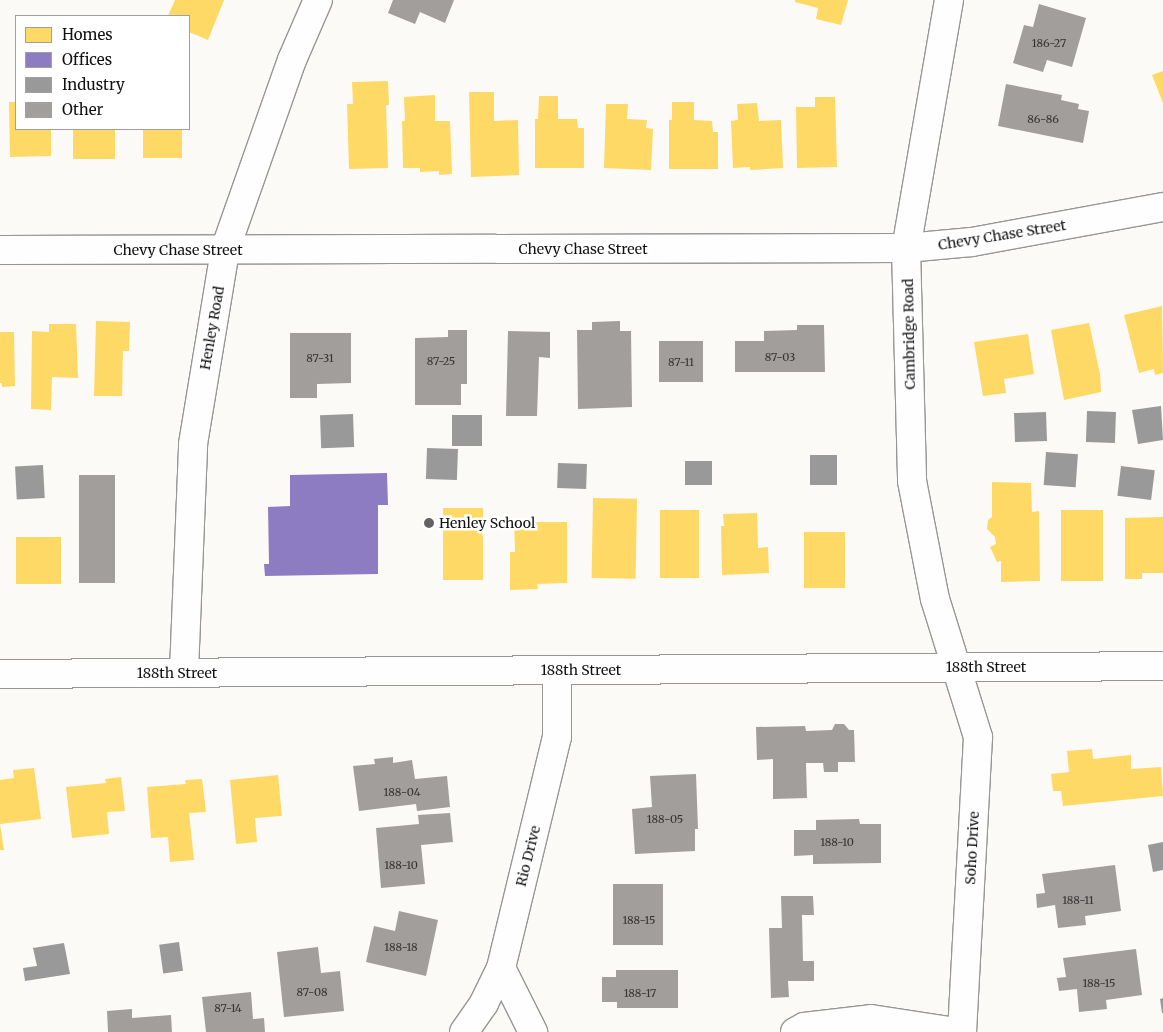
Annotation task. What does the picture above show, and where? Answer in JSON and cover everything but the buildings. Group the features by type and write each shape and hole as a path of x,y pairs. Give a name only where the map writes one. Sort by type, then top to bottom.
{"street":[{"name":"Henley Road","path":"184,672 193,444 225,250 292,60 318,0"},
{"name":"Cambridge Road","path":"949,0 906,248 912,480 935,598 954,667"},
{"name":"Chevy Chase Street","path":"0,250 906,248 972,242 1163,207"},
{"name":"188th Street","path":"0,674 1163,666"},
{"name":"Soho Drive","path":"954,667 978,738 962,1032"},
{"name":"Rio Drive","path":"464,1032 484,1003 501,968 557,737 557,670"},
{"path":"501,968 533,1032"},
{"path":"795,1032 804,1027 871,1019 956,1032"}],"place":[{"name":"Henley School","path":"429,523"}]}
